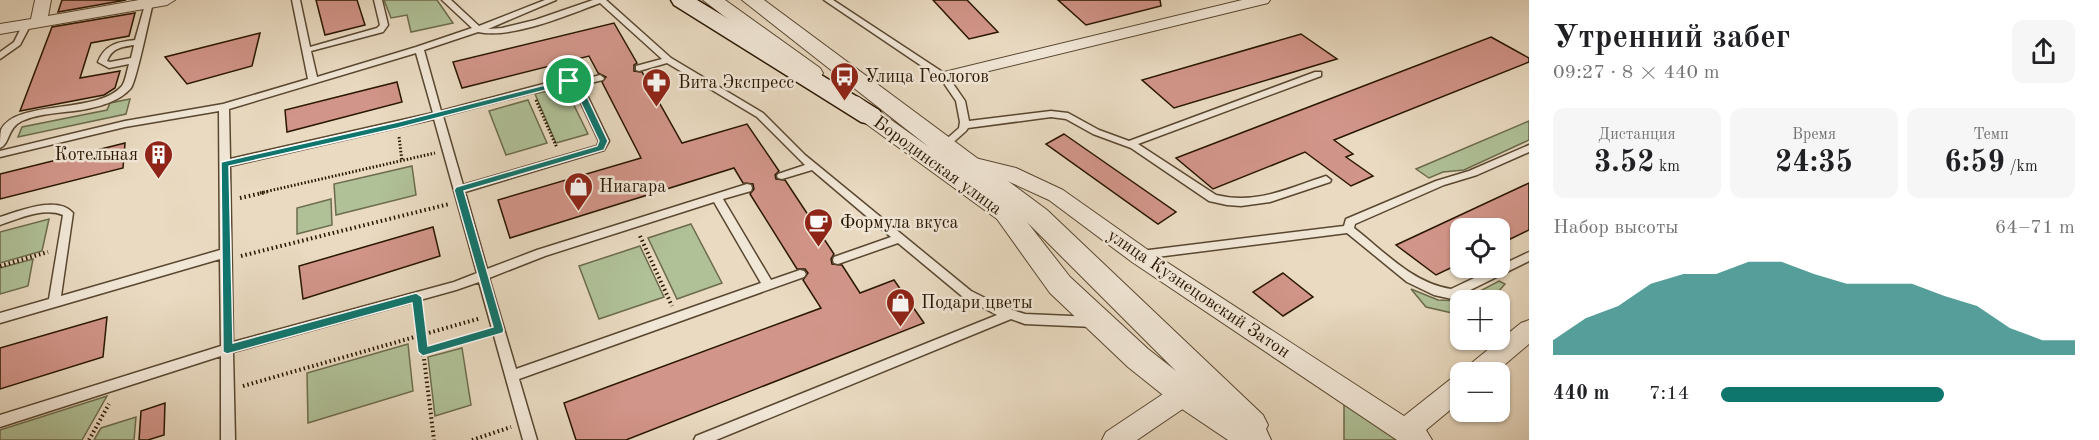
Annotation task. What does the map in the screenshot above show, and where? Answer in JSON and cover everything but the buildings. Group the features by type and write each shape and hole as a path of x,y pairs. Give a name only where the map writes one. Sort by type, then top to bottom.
{"main road":[{"path":"682,0 870,116"}],"street":[{"path":"33,23 43,0"},
{"path":"0,29 167,0"},
{"name":"Бородинская улица","path":"713,0 1006,213 1060,285 1098,322 1138,358 1184,394 1255,440"},
{"name":"Бородинская улица","path":"752,0 1038,217 1267,440"},
{"path":"944,77 1262,0"},
{"name":"улица Кузнецовский Затон","path":"971,164 1009,173 1056,195 1140,255 1412,436"},
{"path":"1490,362 1529,330"},
{"path":"1115,440 1184,394"},
{"path":"1412,436 1450,397"}],"lane":[{"path":"296,0 313,80"},
{"path":"307,50 380,30 384,25 378,0"},
{"path":"446,0 478,29 492,31 560,15 601,0 668,60 754,110 814,166 967,294 1009,315 1040,321 1098,322"},
{"path":"0,154 125,124 224,107 419,49 552,0"},
{"path":"828,0 944,77 960,101 965,116 964,125 945,145"},
{"path":"0,145 7,128 20,119 105,101 118,95 128,85 149,3"},
{"path":"0,56 17,43 33,23"},
{"path":"134,60 109,65 102,62 108,49 139,42"},
{"path":"419,49 530,440"},
{"path":"639,68 668,60"},
{"path":"1129,144 1318,74"},
{"path":"224,164 398,125 566,81 577,84 600,78"},
{"path":"461,195 598,150 604,144 577,84"},
{"path":"224,107 228,440"},
{"path":"964,125 1058,114 1074,118 1096,132 1129,144 1213,198 1227,202 1275,198 1326,180"},
{"path":"1349,229 1350,222 1529,148"},
{"path":"782,176 814,166"},
{"path":"0,421 227,349 456,286 541,253 747,188"},
{"path":"717,197 768,285"},
{"path":"0,221 51,207 62,208 68,213 54,302"},
{"path":"1140,255 1349,229 1424,287 1442,294 1452,294 1529,256"},
{"path":"838,260 900,238"},
{"path":"0,318 226,257"},
{"path":"512,376 800,274"},
{"path":"701,440 1009,315"}],"path":[{"path":"532,90 562,160"},
{"path":"398,125 402,160"},
{"path":"225,202 448,150"},
{"path":"226,257 461,195"},
{"path":"634,224 678,317"},
{"path":"0,266 63,249"},
{"path":"416,297 434,440"},
{"path":"227,390 494,314"},
{"path":"423,352 499,330"},
{"path":"89,440 120,383"},
{"path":"472,440 525,422"}],"green space":[{"path":"384,0 437,0 453,23 411,32 407,15 391,18"},
{"path":"555,89 568,93 588,134 556,143 535,94"},
{"path":"130,99 126,114 18,137 22,127 107,110 110,103"},
{"path":"528,100 547,143 506,155 489,111"},
{"path":"1529,121 1529,140 1464,170 1443,172 1429,178 1416,169"},
{"path":"412,166 416,195 336,215 334,184"},
{"path":"331,199 332,225 297,234 297,208"},
{"path":"49,219 42,251 0,263 0,232"},
{"path":"691,224 722,283 677,299 648,238"},
{"path":"640,246 664,297 599,319 579,266"},
{"path":"33,259 28,286 0,294 0,268"},
{"path":"1499,281 1505,284 1500,290 1482,290"},
{"path":"1411,289 1438,300 1450,301 1450,312 1426,307"},
{"path":"408,344 413,391 308,423 307,373"},
{"path":"462,348 471,405 435,416 428,357"},
{"path":"107,396 82,440 0,440 0,430"},
{"path":"1344,401 1400,440 1344,440"},
{"path":"136,417 134,440 94,440 101,428"}],"place":[{"name":"Улица Геологов","path":"844,102"},
{"name":"Вита Экспресс","path":"657,108"},
{"name":"Котельная","path":"159,180"},
{"name":"Ниагара","path":"578,212"},
{"name":"Формула вкуса","path":"819,248"},
{"name":"Подари цветы","path":"900,328"}],"route":[{"path":"569,81 577,84 604,141 601,148 459,190 499,330 423,352 416,297 227,349 224,164 398,125 569,81"}]}
